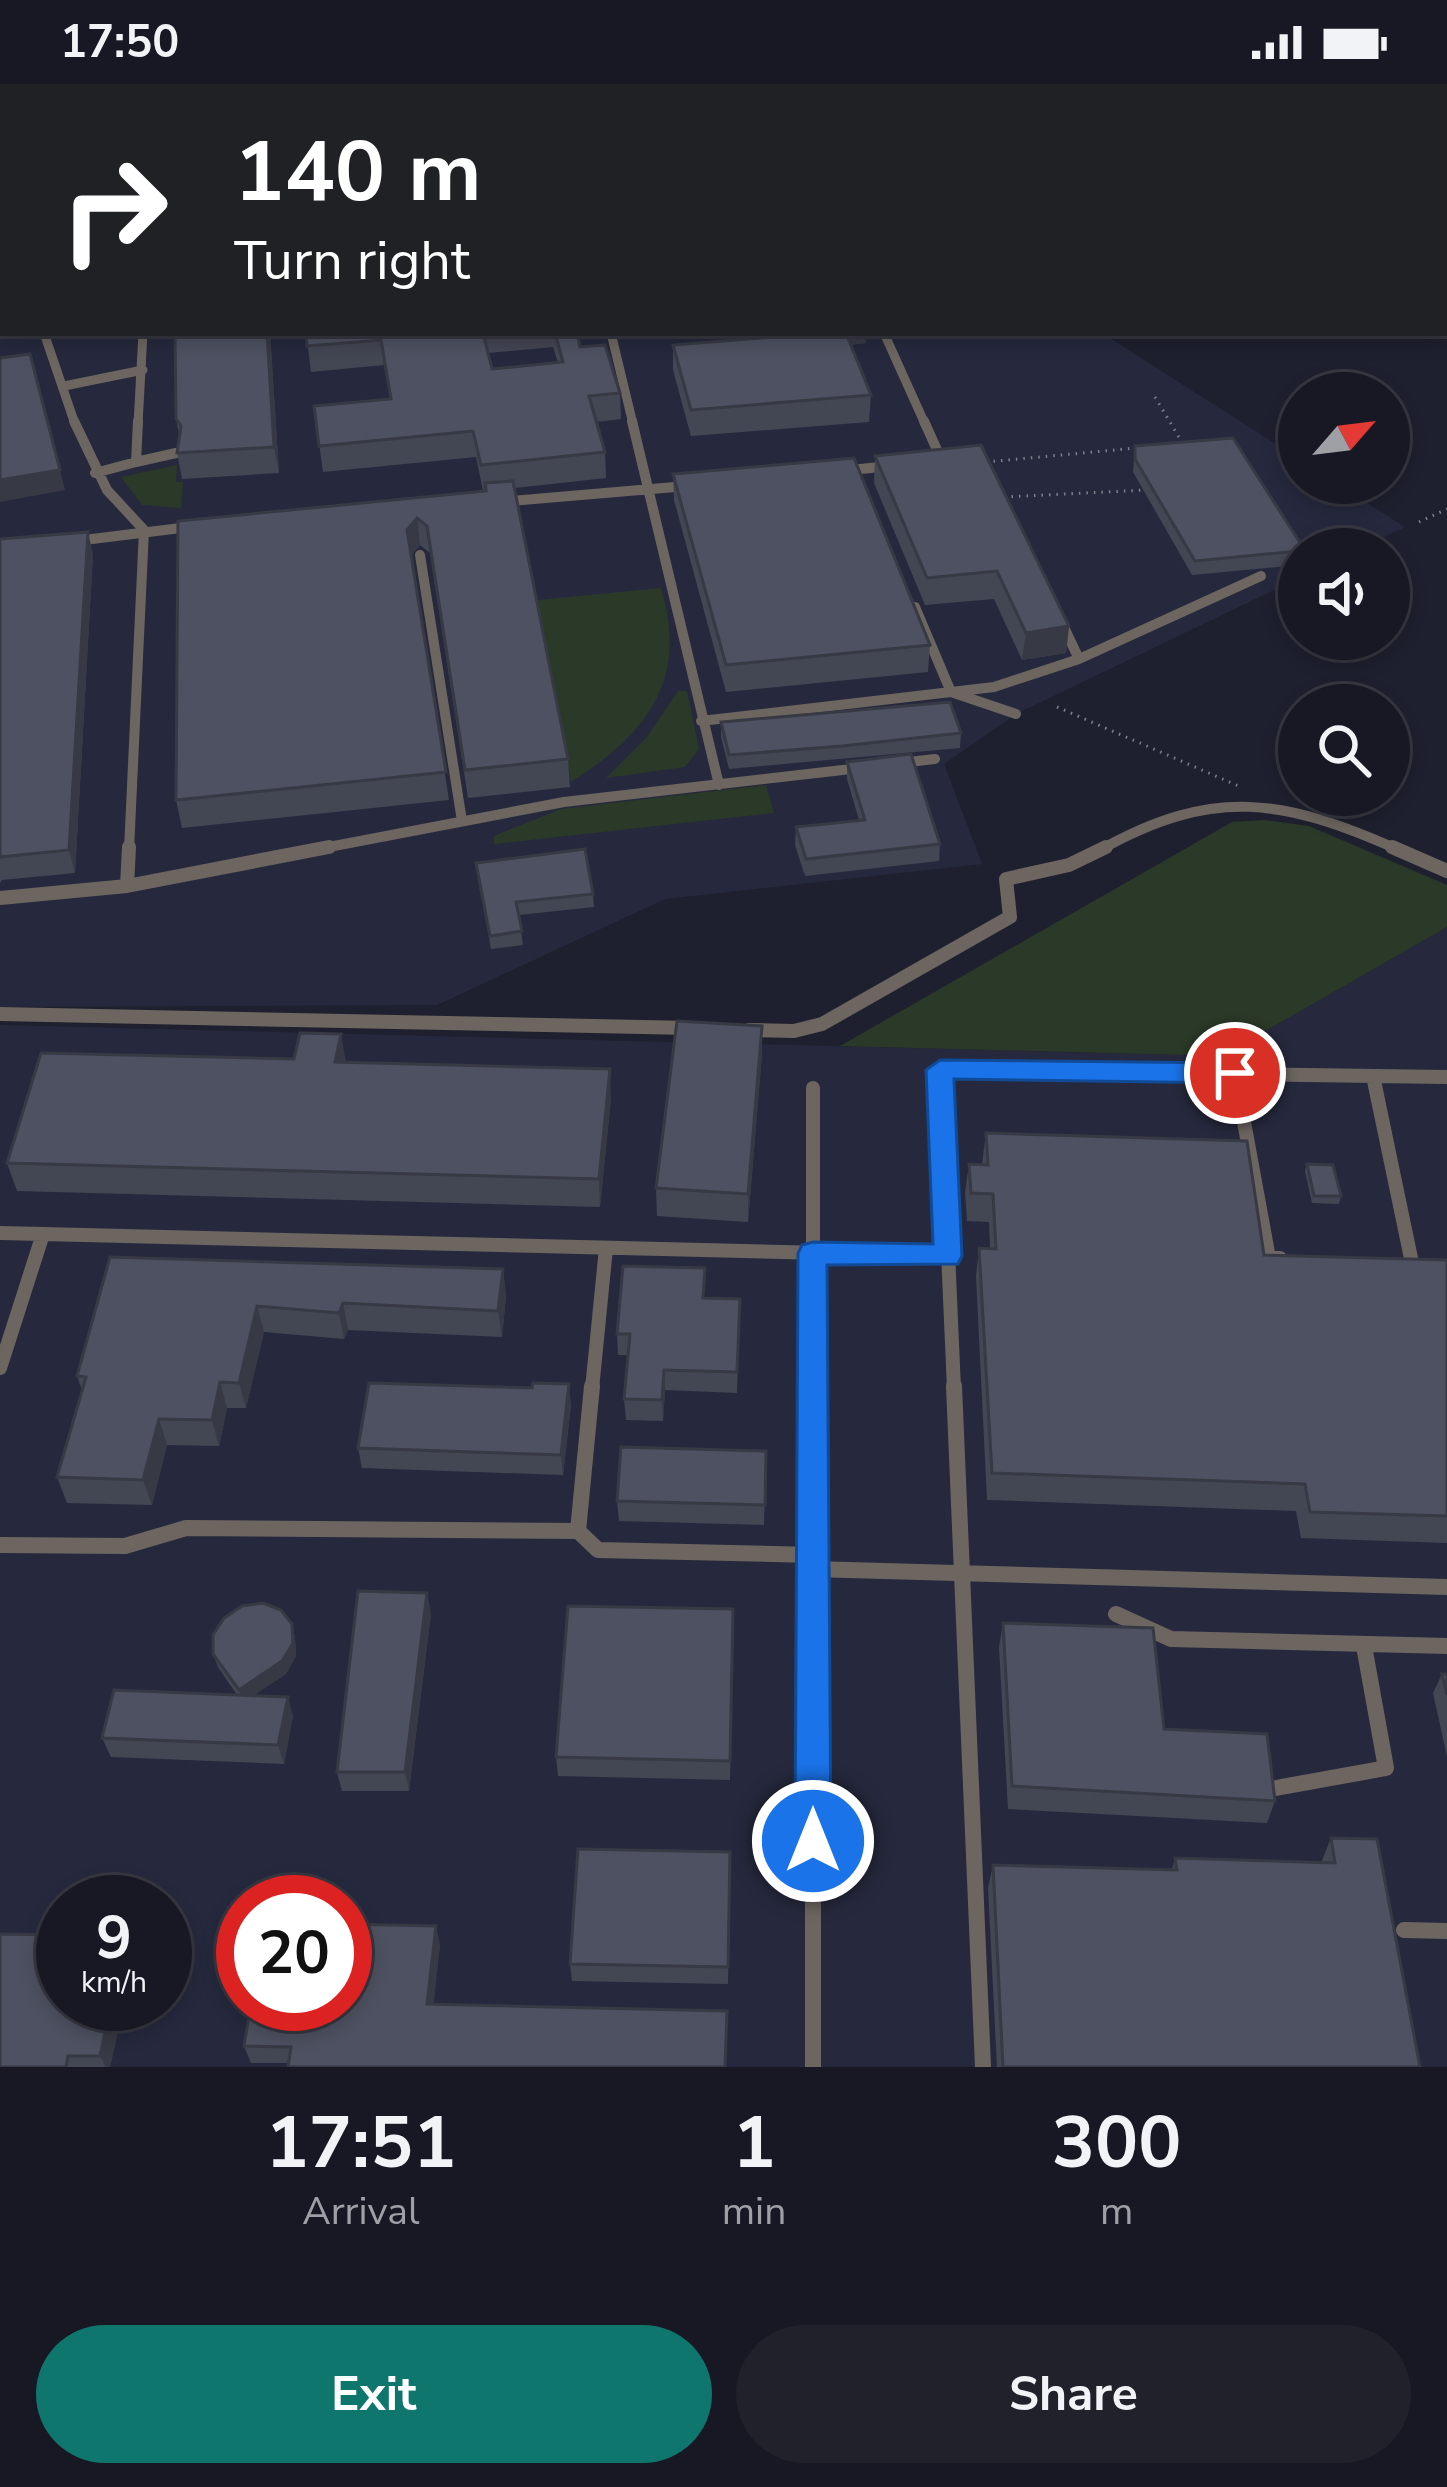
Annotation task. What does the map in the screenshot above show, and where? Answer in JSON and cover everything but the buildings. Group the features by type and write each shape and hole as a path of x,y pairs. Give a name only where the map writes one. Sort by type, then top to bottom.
{"lane":[{"path":"45,336 95,473 117,510 144,530"},
{"path":"136,462 143,336"},
{"path":"612,336 718,785"},
{"path":"885,336 944,460 922,463"},
{"path":"64,386 142,370"},
{"path":"95,473 176,453"},
{"path":"835,471 900,465"},
{"path":"857,469 866,489"},
{"path":"480,503 701,484"},
{"path":"62,543 210,525"},
{"path":"127,886 144,530"},
{"path":"420,555 462,820"},
{"path":"700,721 994,688 1078,659 1261,577"},
{"path":"908,591 950,692 1016,714"},
{"path":"1051,598 1078,659"},
{"path":"892,764 935,759"},
{"path":"0,898 127,886 565,802 870,767"},
{"path":"727,1029 794,1031 822,1024 1010,916 1006,879 1072,864 1150,823 1217,802 1248,800 1285,806 1447,871"},
{"path":"0,1014 704,1028"},
{"path":"983,2067 940,1070 1447,1077"},
{"path":"1235,1073 1270,1258 1293,1259"},
{"path":"1373,1076 1412,1263"},
{"path":"813,1088 813,2067"},
{"path":"0,1233 948,1256"},
{"path":"0,1368 44,1234"},
{"path":"578,1531 606,1248"},
{"path":"1388,1262 1430,1263"},
{"path":"0,1545 124,1546 185,1528 578,1531 598,1550 962,1575 1447,1587"},
{"path":"1116,1614 1171,1639 1447,1646"},
{"path":"1276,1788 1386,1768 1364,1646"},
{"path":"1404,1930 1447,1931"}],"path":[{"path":"1155,398 1183,444 1201,443"},
{"path":"988,462 1140,448"},
{"path":"1004,496 1147,490"},
{"path":"1419,523 1447,509"},
{"path":"1057,707 1244,788"}],"shaded area":[{"path":"0,336 1107,336 1278,446 1278,504 1369,504 1405,527 1278,528 1278,588 1016,714 944,764 982,864 665,899 437,1005 0,1007"},
{"path":"1447,927 1447,2067 0,2067 0,1025 1222,1056"}],"green space":[{"path":"177,465 176,482 183,482 181,508 142,505 121,477"},
{"path":"661,588 669,650 655,702 621,744 571,782 538,600"},
{"path":"678,691 687,691 699,749 685,767 606,778 647,737"},
{"path":"766,785 774,813 494,844 494,836 561,809"},
{"path":"1264,820 1309,826 1447,885 1447,927 1222,1056 840,1046 1232,822"}],"route":[{"path":"813,1841 813,1253 948,1256 940,1070 1235,1073"}]}
